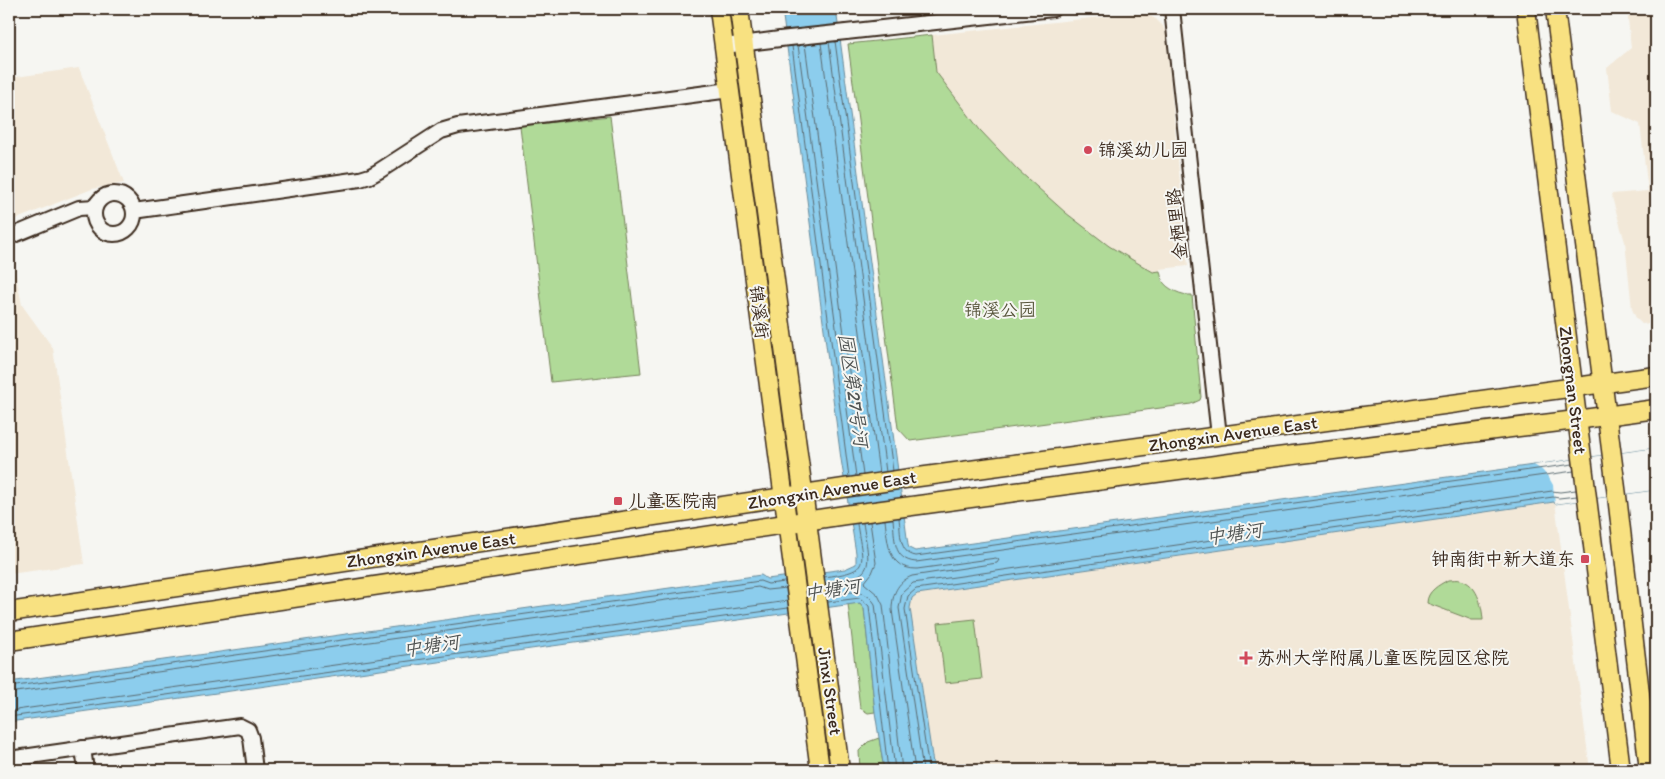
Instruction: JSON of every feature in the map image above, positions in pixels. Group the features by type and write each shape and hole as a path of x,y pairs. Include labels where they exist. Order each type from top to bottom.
{"main road":[{"name":"锦溪街","path":"719,9 800,615"},
{"name":"锦溪街","path":"739,9 819,612"},
{"name":"Zhongnan Street","path":"1526,9 1621,770"},
{"name":"Zhongnan Street","path":"1555,9 1611,454 1648,770"},
{"name":"Zhongxin Avenue East","path":"9,612 904,479 1656,376"},
{"name":"Zhongxin Avenue East","path":"9,640 845,514 1656,409"},
{"name":"Jinxi Street","path":"819,612 840,770"},
{"name":"Jinxi Street","path":"800,615 820,770"}],"street":[{"path":"724,46 1053,9"},
{"name":"金栖里路","path":"1172,9 1219,436"},
{"path":"134,211 360,179 375,174 441,130 449,128 730,90"},
{"path":"114,194 126,198 134,211 133,220 125,230 114,234 107,233 95,220 95,207 102,198 114,194"},
{"path":"9,237 79,208 95,207"},
{"path":"9,759 240,726 248,730 251,738 255,770"},
{"path":"83,748 86,770"}],"shaded area":[{"path":"1627,9 1656,9 1656,322 1642,324 1636,318 1632,309 1625,242 1611,194 1648,191 1640,124 1612,111 1607,68 1631,48"},
{"name":"锦溪幼儿园","path":"1139,13 1156,19 1163,26 1166,34 1188,266 1160,269 1160,271 1153,272 1109,246 1066,213 1018,170 980,130 936,72 932,35"},
{"path":"79,68 124,183 92,189 9,222 9,78"},
{"path":"9,242 22,305 53,348 84,564 9,574"},
{"name":"苏州大学附属儿童医院园区总院","path":"1555,502 1590,770 934,770 910,608 912,598 917,594"}],"green space":[{"name":"锦溪公园","path":"932,35 936,72 980,130 1018,170 1066,213 1109,246 1153,272 1160,271 1162,280 1171,289 1192,295 1200,400 1191,404 910,441 898,428 848,44"},
{"path":"610,116 641,373 551,382 520,126"},
{"path":"1448,580 1460,580 1471,585 1480,602 1483,620 1472,620 1427,603 1431,592"},
{"path":"860,603 864,608 875,712 868,713 860,708 848,604"},
{"path":"975,619 982,679 945,683 938,623"},
{"path":"879,738 884,770 860,770 859,751 868,742"}],"water":[{"path":"782,9 836,9 909,548 915,551 1656,448 1656,487 1654,487 1654,490 1555,504 1554,502 917,594 912,598 910,608 934,770 884,770 875,712 864,608 860,603 9,722 9,682 761,575 767,579 845,569 856,564"}],"pier":[{"path":"1656,448 1651,463 1654,490 1555,504 1553,485 1542,470 1534,465"}],"place":[{"name":"锦溪幼儿园","path":"1088,150"},
{"name":"儿童医院南","path":"618,501"},
{"name":"钟南街中新大道东","path":"1585,559"},
{"name":"苏州大学附属儿童医院园区总院","path":"1246,658"}],"water label":[{"name":"园区第27号河","path":"854,390"},
{"name":"中塘河","path":"1234,533"},
{"name":"中塘河","path":"832,589"},
{"name":"中塘河","path":"431,645"}]}
